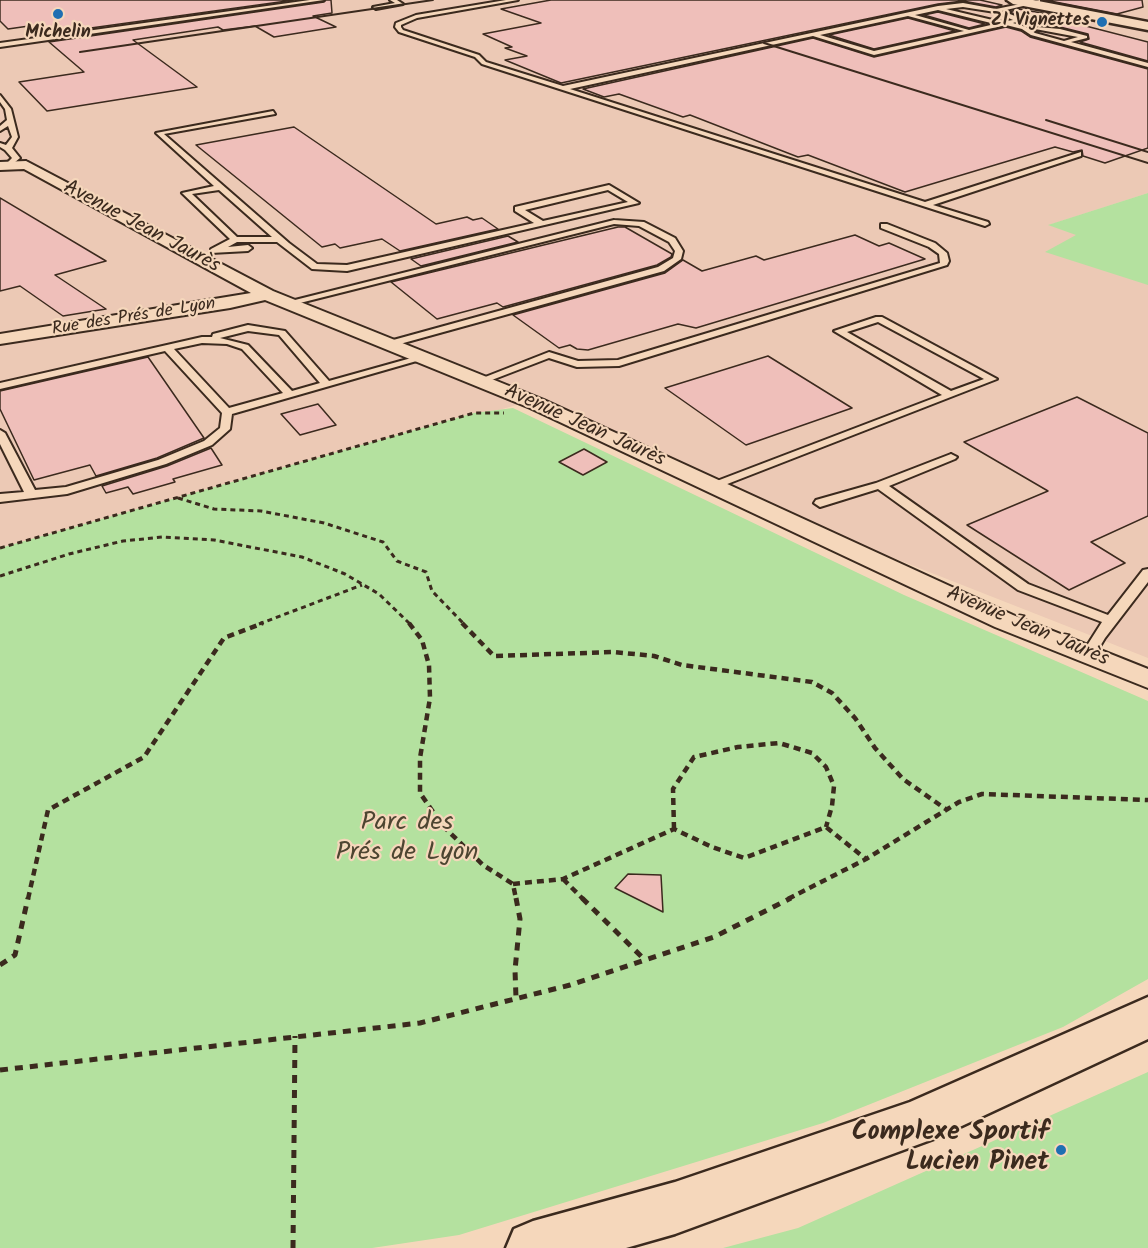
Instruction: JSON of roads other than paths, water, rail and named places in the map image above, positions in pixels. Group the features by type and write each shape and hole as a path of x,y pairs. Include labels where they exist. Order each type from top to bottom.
{"main road":[{"path":"1013,0 1033,1 1148,22"},
{"path":"1033,1 1148,26"},
{"path":"533,1248 675,1208 920,1122 1148,1017"}],"street":[{"name":"Avenue Jean Jaurès","path":"11,165 204,254 267,295 537,404 1004,621 1148,679"},
{"name":"Rue des Prés de Lyon","path":"0,339 230,303 267,295"}],"lane":[{"path":"0,45 321,0"},
{"path":"376,8 400,3 393,0"},
{"path":"515,0 416,17 398,24 398,27 401,32 477,56 484,63 985,224"},
{"path":"812,35 874,53 1016,21 1013,17 996,11 949,0"},
{"path":"996,11 1033,1"},
{"path":"563,88 908,14 963,5"},
{"path":"938,8 1024,28 1060,31 1085,38 1064,42"},
{"path":"908,14 970,31"},
{"path":"1024,28 1064,28 1095,35"},
{"path":"1024,28 1033,34 1148,65"},
{"path":"0,97 8,109 15,137 4,146 16,158 11,165"},
{"path":"273,113 159,134 315,267 347,268 542,224 635,203 609,187 518,209 542,224"},
{"path":"0,129 10,121"},
{"path":"925,205 1078,154"},
{"path":"220,187 186,193 235,240"},
{"path":"288,303 614,222 641,224 672,240 679,251 677,259 661,269 389,344"},
{"path":"480,381 549,356 577,364 619,363 943,265 943,253 932,245 884,226"},
{"path":"204,254 235,240 283,242"},
{"path":"204,254 283,242"},
{"path":"713,486 992,379 879,319 840,331 950,395"},
{"path":"0,386 248,328 282,333 327,385"},
{"path":"202,340 228,340 245,347 290,395"},
{"path":"0,498 67,490 162,462 208,443 225,429 227,412 167,348"},
{"path":"227,412 422,358"},
{"path":"0,433 32,495"},
{"path":"820,503 880,484 951,457"},
{"path":"880,484 1023,587 1111,621"},
{"path":"1088,655 1148,573"}],"railway":[{"path":"80,52 433,0"},
{"path":"764,43 1148,163"},
{"path":"1046,120 1148,152"}],"place":[{"name":"Michelin","path":"58,14"},
{"name":"ZI Vignettes","path":"1102,22"},
{"name":"Complexe Sportif Lucien Pinet","path":"1061,1150"}],"park label":[{"name":"Parc des Prés de Lyon","path":"407,840"}]}
